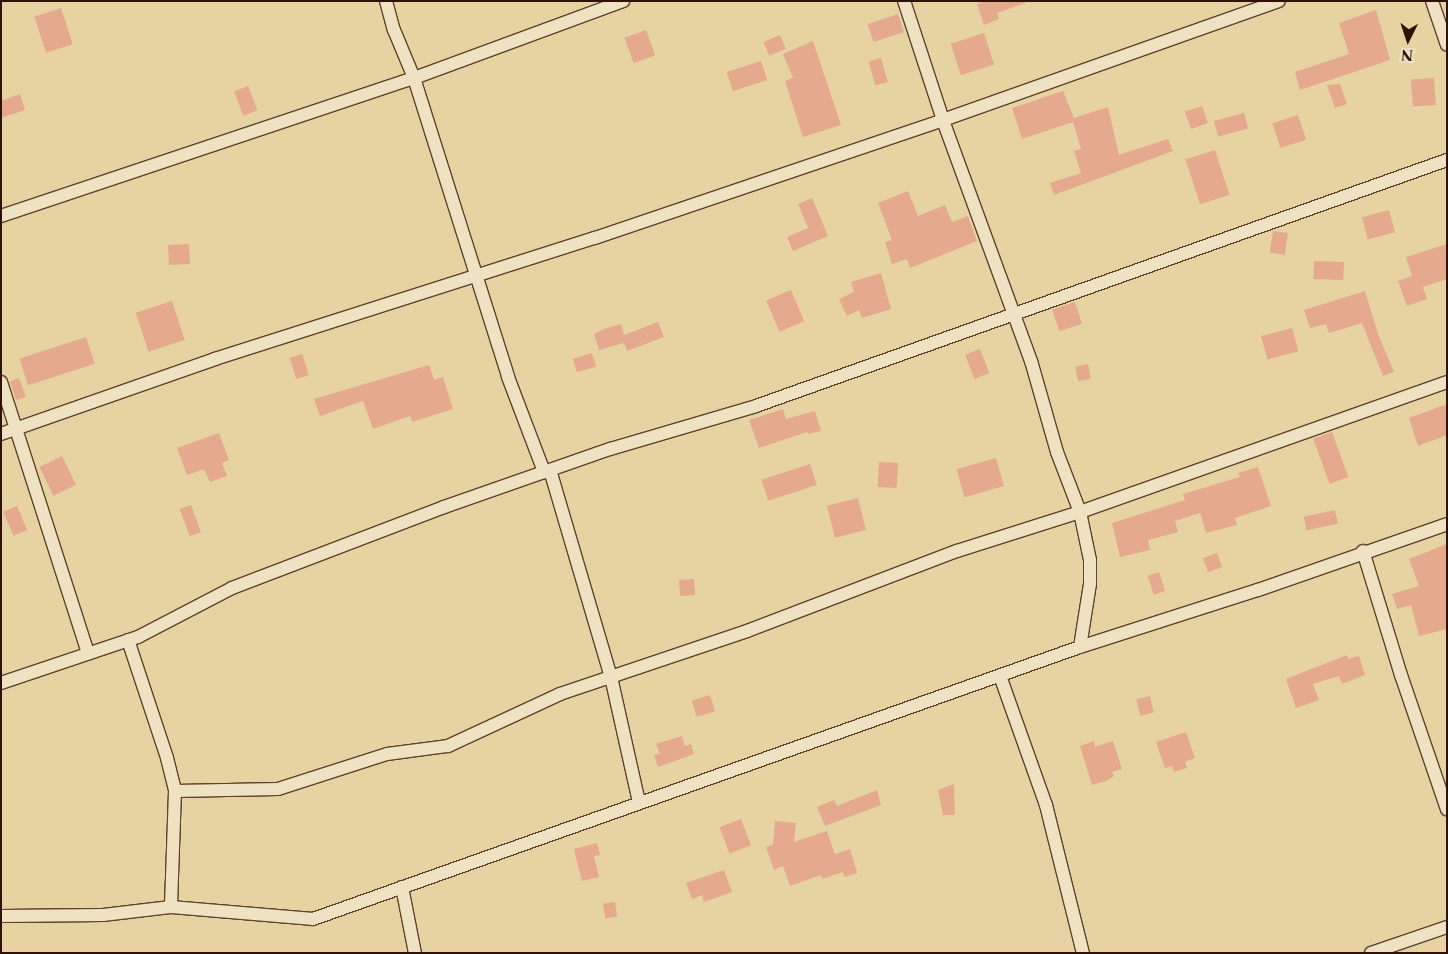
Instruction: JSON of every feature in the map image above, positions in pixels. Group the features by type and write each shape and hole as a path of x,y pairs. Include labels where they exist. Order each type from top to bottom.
{"street":[{"path":"386,1 394,30 414,78 508,378 547,471 611,677 639,802"},
{"path":"1,216 414,78 623,1"},
{"path":"904,1 943,120 1013,315 1080,512 1090,560 1090,584 1080,647"},
{"path":"1,434 215,359 475,274 595,238 943,120 1279,1"},
{"path":"1432,1 1447,44"},
{"path":"1,683 128,640 232,588 291,564 547,471 756,406 1447,160"},
{"path":"1,382 88,653"},
{"path":"175,791 278,789 387,754 448,746 512,714 611,677 747,631 957,551 1080,512 1447,382"},
{"path":"1,916 103,915 171,907 313,919 639,802 717,778 844,729 1080,647 1258,590 1447,524"},
{"path":"1364,552 1400,674 1447,809"},
{"path":"128,640 167,758 175,791 171,907"},
{"path":"1000,676 1046,805 1083,953"},
{"path":"402,887 415,953"},
{"path":"1371,953 1447,927"}],"building":[{"path":"986,1 1025,1 1025,3 997,13 999,19 984,25 977,4"},
{"path":"61,8 73,44 46,53 34,17"},
{"path":"1376,10 1390,60 1300,90 1295,72 1349,54 1339,23"},
{"path":"898,14 904,32 873,42 868,24"},
{"path":"646,30 655,55 634,63 624,38"},
{"path":"984,33 994,64 961,75 951,44"},
{"path":"780,35 786,49 769,56 763,42"},
{"path":"813,41 841,125 803,137 785,81 793,78 783,54"},
{"path":"881,58 888,82 875,86 869,62"},
{"path":"761,61 767,80 733,91 727,72"},
{"path":"1434,78 1436,105 1413,107 1411,80"},
{"path":"1340,84 1347,104 1335,108 1327,85"},
{"path":"248,86 257,110 243,116 234,91"},
{"path":"1063,91 1074,118 1108,107 1119,155 1168,139 1173,151 1054,195 1050,183 1081,173 1074,151 1081,149 1073,122 1022,139 1012,108"},
{"path":"20,94 25,110 1,118 1,101"},
{"path":"1202,106 1208,123 1191,129 1185,112"},
{"path":"1244,113 1248,128 1218,136 1214,121"},
{"path":"1298,115 1306,140 1280,148 1272,123"},
{"path":"1215,150 1230,195 1200,204 1186,160"},
{"path":"908,191 918,216 945,205 952,222 968,216 977,241 910,268 907,259 892,264 885,242 892,240 878,203"},
{"path":"812,198 828,236 793,251 787,237 808,228 798,204"},
{"path":"1389,210 1395,232 1368,239 1362,217"},
{"path":"1273,231 1288,233 1285,255 1270,253"},
{"path":"189,244 190,264 169,265 168,245"},
{"path":"1447,244 1447,279 1423,287 1427,299 1407,306 1398,281 1412,276 1406,257"},
{"path":"1314,261 1344,262 1343,280 1313,279"},
{"path":"881,273 891,309 862,318 859,310 847,316 839,299 854,292 851,282"},
{"path":"791,290 804,321 779,332 766,301"},
{"path":"1365,291 1378,334 1394,372 1383,376 1362,323 1329,333 1326,324 1310,328 1304,310"},
{"path":"172,301 185,340 149,352 136,313"},
{"path":"1075,302 1082,324 1059,331 1052,309"},
{"path":"658,322 664,337 627,351 624,343 599,350 594,334 604,329 621,324 624,335"},
{"path":"1292,328 1298,351 1267,359 1261,336"},
{"path":"86,337 95,364 28,385 19,359"},
{"path":"980,349 989,373 974,379 965,355"},
{"path":"592,353 596,366 577,372 573,359"},
{"path":"302,354 309,375 296,379 290,358"},
{"path":"1088,364 1091,379 1078,381 1075,366"},
{"path":"429,365 434,380 443,377 453,409 412,422 410,416 373,429 363,401 320,416 314,399"},
{"path":"19,378 26,397 16,400 10,381"},
{"path":"1447,404 1447,435 1418,446 1409,418"},
{"path":"783,409 786,419 815,411 821,431 808,434 807,432 759,448 749,420"},
{"path":"1332,432 1348,477 1330,484 1313,439"},
{"path":"219,433 229,460 222,463 227,476 210,482 204,469 187,475 177,448"},
{"path":"62,456 76,485 54,496 40,467"},
{"path":"996,458 1004,486 965,497 957,469"},
{"path":"879,462 898,463 897,488 878,487"},
{"path":"810,464 817,485 768,501 761,480"},
{"path":"1258,467 1271,506 1235,518 1237,525 1206,533 1200,513 1175,521 1178,532 1148,540 1150,550 1120,557 1112,523 1185,500 1183,494 1240,477 1238,473"},
{"path":"858,498 866,530 835,538 827,506"},
{"path":"191,505 201,532 190,536 180,509"},
{"path":"17,506 27,530 13,536 3,512"},
{"path":"1335,510 1338,524 1307,530 1304,517"},
{"path":"1447,544 1447,629 1419,636 1411,605 1397,609 1392,594 1419,586 1409,559"},
{"path":"1217,553 1222,567 1208,572 1203,558"},
{"path":"1159,572 1165,591 1154,595 1148,576"},
{"path":"694,579 695,595 680,596 679,580"},
{"path":"1347,655 1348,659 1359,656 1365,675 1342,684 1339,676 1313,684 1319,700 1296,708 1286,679"},
{"path":"710,695 715,711 697,717 692,701"},
{"path":"1150,696 1154,713 1140,716 1136,699"},
{"path":"1186,732 1195,758 1185,762 1187,768 1174,772 1172,766 1165,768 1156,742"},
{"path":"682,736 685,746 691,744 694,754 658,767 654,755 660,754 656,744"},
{"path":"1094,741 1095,747 1113,741 1122,769 1112,772 1114,776 1106,781 1092,785 1080,746"},
{"path":"954,784 955,815 943,815 938,790"},
{"path":"877,790 881,805 825,826 817,807 834,800 837,806"},
{"path":"741,819 751,845 730,853 720,827"},
{"path":"775,821 796,823 794,842 827,831 835,854 850,849 857,873 844,877 843,872 822,879 821,875 790,886 783,866 774,870 766,847 773,845"},
{"path":"597,843 600,855 594,856 599,877 582,881 574,849"},
{"path":"724,870 732,892 704,902 702,895 692,899 686,883"},
{"path":"615,902 617,917 605,919 603,904"}]}
